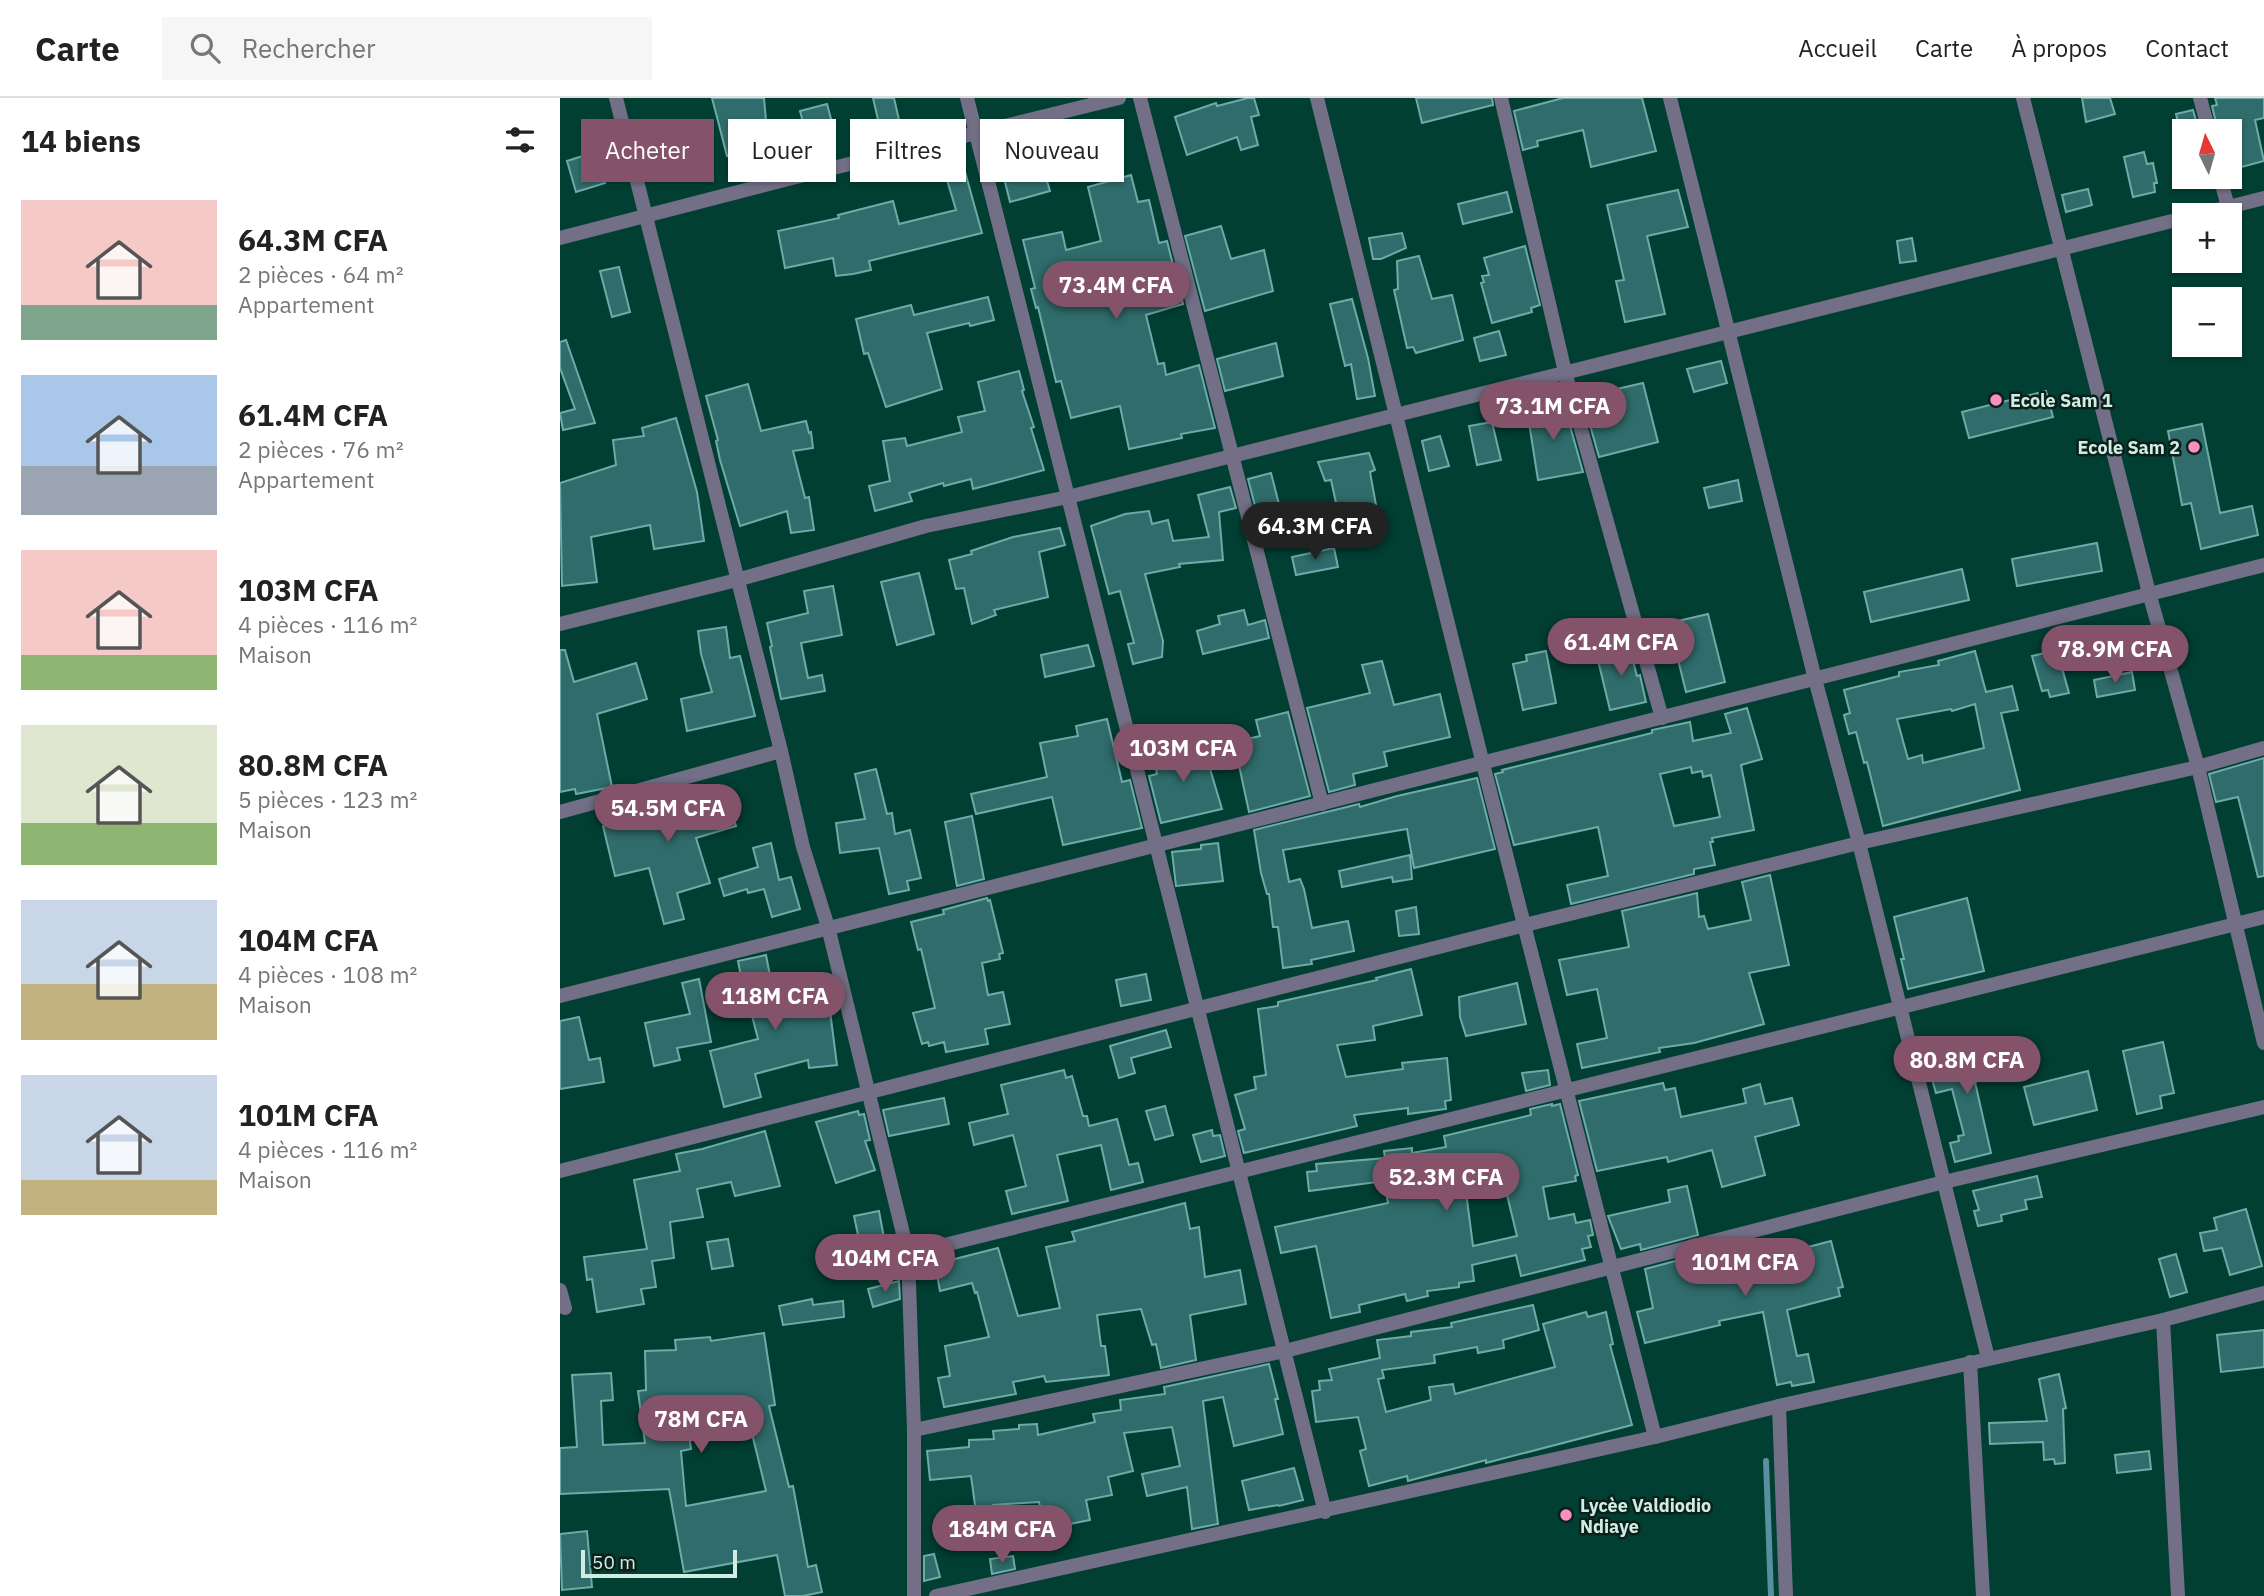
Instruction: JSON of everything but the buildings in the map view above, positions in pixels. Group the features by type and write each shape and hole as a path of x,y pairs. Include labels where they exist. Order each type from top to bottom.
{"street":[{"path":"616,98 803,847 828,927 908,1254 915,1430 914,1596"},
{"path":"967,98 1325,1512"},
{"path":"560,238 1119,98"},
{"path":"1140,98 1322,804"},
{"path":"1317,98 1655,1437"},
{"path":"1501,98 1565,372 1662,718"},
{"path":"1670,98 1988,1358"},
{"path":"2023,98 2149,593 2198,766 2264,1043"},
{"path":"2200,98 2205,119"},
{"path":"2242,204 2264,198"},
{"path":"560,624 737,580 926,526 1068,497 2172,221"},
{"path":"560,996 2264,565"},
{"path":"560,1171 1525,925 1859,843 2198,766 2264,748"},
{"path":"560,812 781,751"},
{"path":"908,1254 2264,918"},
{"path":"915,1430 1285,1351 1944,1182 2264,1107"},
{"path":"560,1290 565,1308"},
{"path":"936,1596 1655,1437 1970,1362 2163,1320 2264,1293"},
{"path":"2163,1320 2178,1596"},
{"path":"1970,1362 1983,1596"},
{"path":"1779,1406 1786,1596"}],"waterway":[{"path":"1766,1461 1771,1596"}],"place":[{"name":"Ecole Sam 1","path":"1996,400"},
{"name":"Ecole Sam 2","path":"2194,447"},
{"name":"Lycèe Valdiodio Ndiaye","path":"1566,1515"}]}
